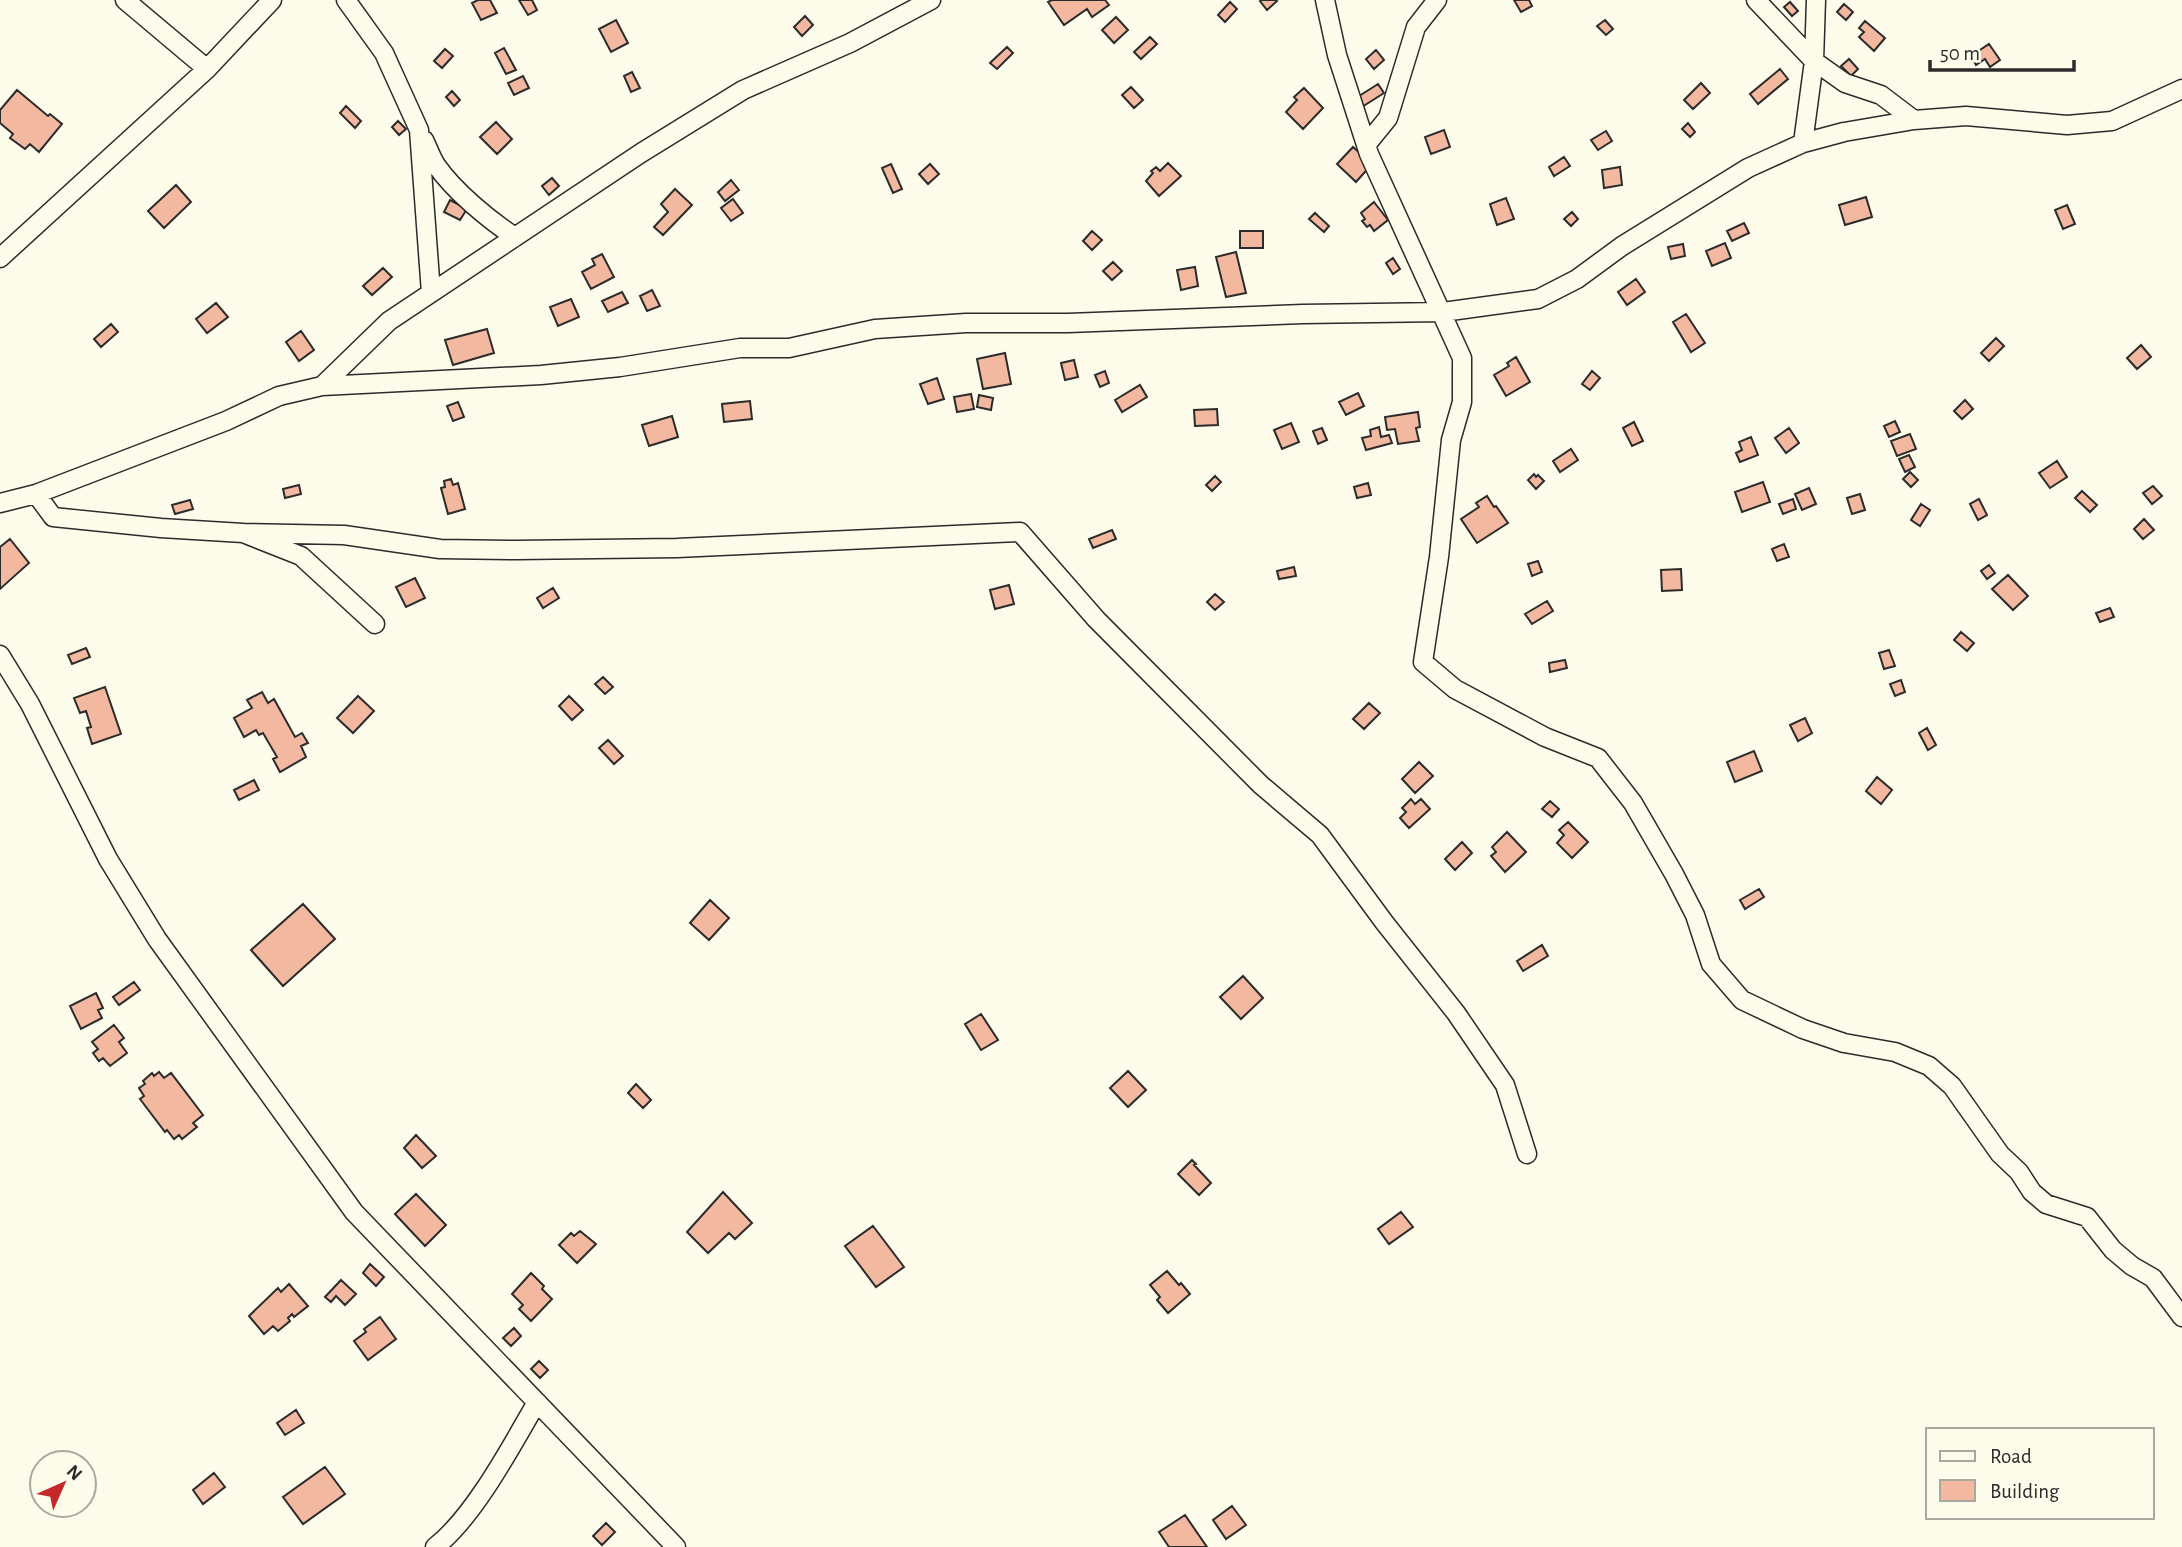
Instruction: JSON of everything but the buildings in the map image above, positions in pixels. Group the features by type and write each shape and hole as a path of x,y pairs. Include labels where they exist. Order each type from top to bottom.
{"street":[{"path":"125,0 207,69"},
{"path":"0,258 207,69 272,0"},
{"path":"346,0 384,53 437,166 468,200 515,237"},
{"path":"322,386 389,321 641,153 743,90 850,43 931,0"},
{"path":"1325,0 1338,55 1366,145 1462,358 1462,402 1451,440 1423,662 1455,689 1545,737 1598,758 1633,803 1674,874 1695,915 1711,964 1742,1000 1803,1029 1834,1040 1895,1052 1929,1066 1952,1086 2000,1154 2019,1172 2032,1192 2046,1204 2087,1217 2113,1250 2132,1266 2153,1278 2182,1317"},
{"path":"1366,145 1388,118 1416,27 1437,0"},
{"path":"1756,0 1814,61 1845,83 1881,95 1914,120"},
{"path":"1802,143 1814,61 1816,0"},
{"path":"0,503 36,494 226,421 279,396 322,386 541,375 620,367 740,348 789,348 875,329 966,323 1068,323 1303,314 1443,312 1538,299 1577,279 1622,246 1748,168 1802,143 1844,132 1914,120 1966,116 2067,125 2112,121 2174,99 2182,89"},
{"path":"419,130 431,293"},
{"path":"36,494 53,517 161,528 344,535 440,549 677,548 1020,532 1096,619 1261,785 1320,835 1384,922 1457,1013 1505,1084 1527,1154"},
{"path":"243,533 301,556 375,624"},
{"path":"0,654 30,704 108,859 157,939 354,1212 676,1547"},
{"path":"435,1547 452,1535 502,1462 537,1402"}]}
